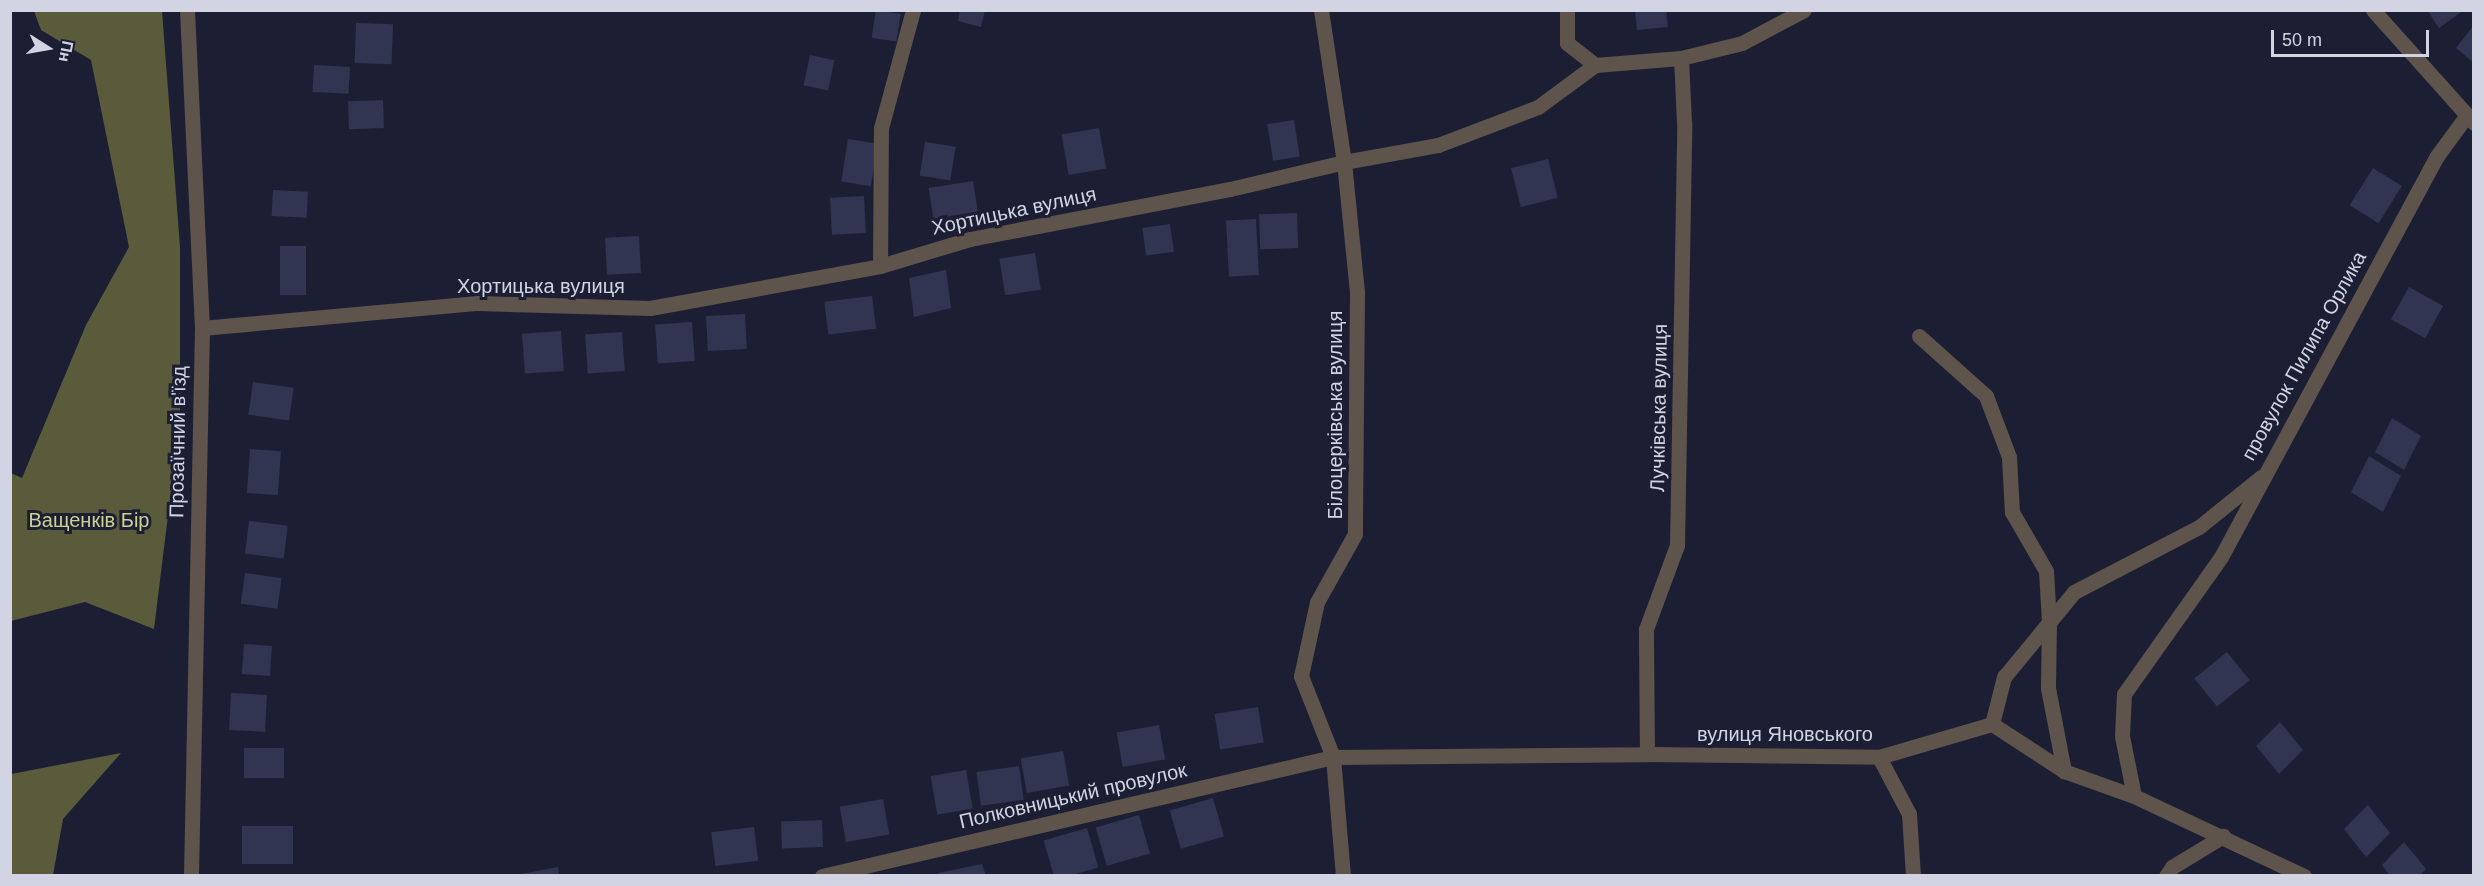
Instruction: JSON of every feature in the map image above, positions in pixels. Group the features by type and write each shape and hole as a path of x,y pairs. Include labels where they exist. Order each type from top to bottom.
{"street":[{"name":"Прозаїчний в'їзд","path":"187,10 202,328 191,876"},
{"path":"880,266 881,128 913,10"},
{"name":"Білоцерківська вулиця","path":"1321,10 1344,162 1357,292 1355,534 1317,602 1301,676 1333,757 1343,876"},
{"path":"1567,10 1567,43 1595,65 1681,57 1742,44 1804,10"},
{"path":"2373,10 2470,119"},
{"name":"Лучківська вулиця","path":"1647,754 1646,628 1677,545 1684,147 1681,57"},
{"name":"Хортицька вулиця","path":"202,328 478,303 650,308 880,266 970,239 1230,189 1344,162 1438,145 1538,106 1595,65"},
{"name":"провулок Пилипа Орлика","path":"1992,724 2004,677 2074,592 2199,527 2265,473 2437,156 2470,119"},
{"path":"1919,336 1986,396 2009,457 2012,512 2046,571 2049,622 2048,688 2064,771"},
{"path":"2134,796 2122,736 2124,694 2221,557 2265,473"},
{"path":"1992,724 2064,771 2134,796 2304,876"},
{"name":"вулиця Яновського","path":"1333,757 1647,754 1878,757 1992,724"},
{"name":"Полковницький провулок","path":"822,876 1333,757"},
{"path":"1878,757 1909,814 1913,876"},
{"path":"2166,876 2172,867 2223,836"}],"green space":[{"name":"Ващенків Бір","path":"34,11 162,11 180,247 180,418 154,629 85,602 11,621 11,473 22,478 86,325 129,247 91,60 41,30"},
{"path":"121,753 63,819 53,875 11,875 11,774"}],"building":[{"path":"876,10 901,14 896,42 872,38"},
{"path":"960,10 985,10 981,27 958,21"},
{"path":"1635,10 1666,10 1668,27 1637,30"},
{"path":"2427,10 2464,10 2439,28"},
{"path":"356,23 393,24 392,64 355,63"},
{"path":"2474,25 2474,63 2456,48"},
{"path":"810,55 834,60 828,91 804,85"},
{"path":"314,65 350,67 349,94 313,92"},
{"path":"383,100 384,128 349,129 348,101"},
{"path":"1294,120 1300,157 1273,161 1267,124"},
{"path":"1099,128 1106,168 1069,175 1062,135"},
{"path":"848,139 878,144 871,186 841,181"},
{"path":"925,142 956,147 950,180 920,176"},
{"path":"1548,159 1558,198 1521,207 1511,168"},
{"path":"2373,168 2402,186 2379,223 2350,205"},
{"path":"973,181 978,212 933,219 929,188"},
{"path":"273,190 308,192 307,218 272,216"},
{"path":"864,196 866,233 832,235 830,198"},
{"path":"1297,213 1298,248 1260,249 1259,214"},
{"path":"1256,219 1259,275 1229,276 1226,221"},
{"path":"1170,224 1174,252 1146,256 1142,228"},
{"path":"639,236 641,273 607,275 605,238"},
{"path":"280,246 306,246 306,295 280,295"},
{"path":"1035,253 1041,290 1005,295 999,259"},
{"path":"946,270 951,308 914,317 909,278"},
{"path":"2409,287 2443,306 2425,338 2391,319"},
{"path":"872,296 876,329 828,335 824,302"},
{"path":"745,314 747,349 708,351 706,316"},
{"path":"692,322 695,361 658,363 655,325"},
{"path":"561,331 564,371 525,374 522,334"},
{"path":"622,332 625,371 588,373 585,335"},
{"path":"253,382 294,388 289,420 248,415"},
{"path":"2392,418 2421,436 2404,470 2375,452"},
{"path":"250,449 281,451 278,495 247,493"},
{"path":"2369,456 2401,476 2383,512 2351,492"},
{"path":"249,521 288,526 284,559 245,554"},
{"path":"245,573 282,578 277,609 241,604"},
{"path":"244,644 272,646 270,676 242,674"},
{"path":"2227,652 2250,680 2217,706 2194,678"},
{"path":"231,693 267,695 265,732 229,730"},
{"path":"1258,707 1264,743 1220,749 1215,714"},
{"path":"2280,722 2303,750 2279,774 2256,746"},
{"path":"1159,725 1165,759 1123,767 1117,732"},
{"path":"244,748 284,748 284,778 244,778"},
{"path":"1063,751 1069,785 1027,793 1021,758"},
{"path":"1019,766 1024,800 981,806 976,772"},
{"path":"966,770 973,808 937,815 931,776"},
{"path":"1213,798 1224,836 1181,849 1170,810"},
{"path":"883,799 889,834 846,842 840,807"},
{"path":"2368,805 2390,833 2366,857 2344,829"},
{"path":"1139,815 1150,853 1107,866 1096,827"},
{"path":"822,820 823,847 782,848 781,821"},
{"path":"242,826 293,826 293,864 242,864"},
{"path":"754,827 758,861 715,866 711,832"},
{"path":"1087,828 1098,867 1068,876 1054,876 1044,840"},
{"path":"2404,842 2426,869 2419,876 2390,876 2382,865"},
{"path":"982,864 986,876 939,876 938,873"},
{"path":"558,867 559,876 521,876 521,874"}]}
